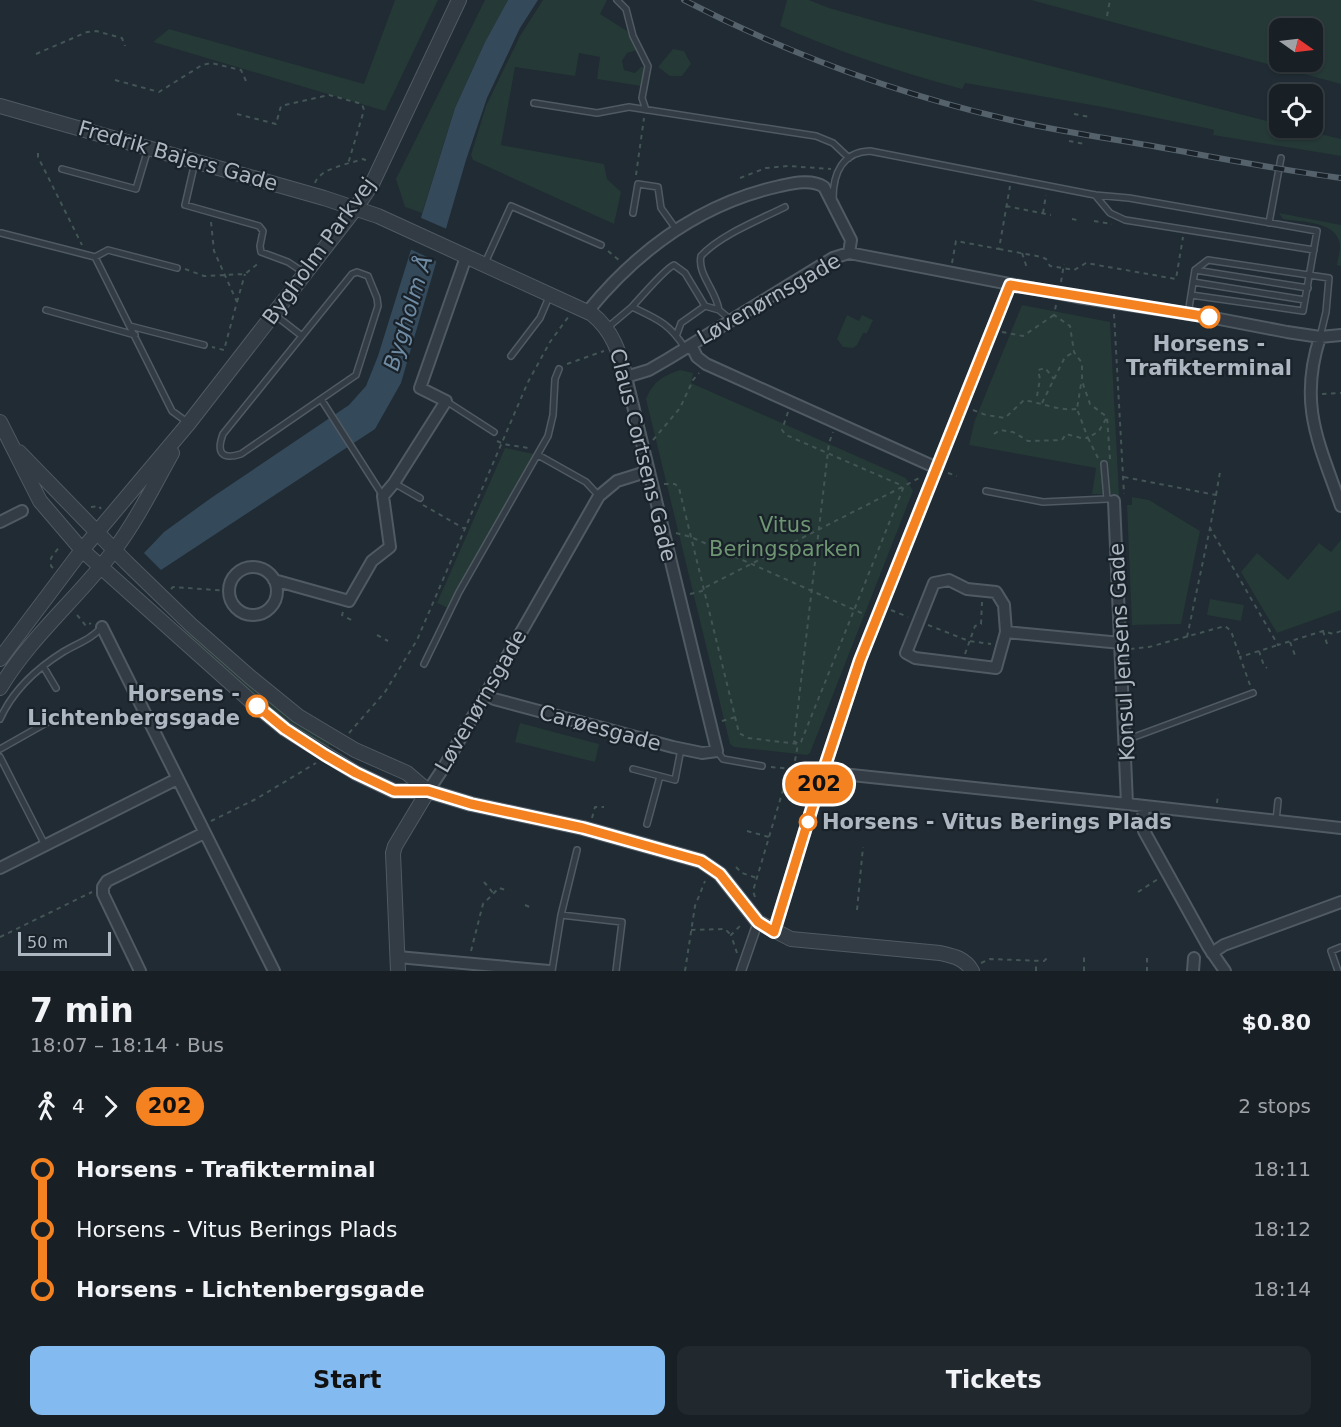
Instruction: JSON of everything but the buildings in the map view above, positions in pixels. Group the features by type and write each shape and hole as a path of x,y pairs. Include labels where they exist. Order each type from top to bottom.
{"street":[{"name":"Bygholm Parkvej","path":"0,659 82,550 189,423 355,209 372,184 459,0"},
{"name":"Fredrik Bajers Gade","path":"0,106 312,194 355,209"},
{"name":"Løvenørnsgade","path":"582,308 676,229 738,197 792,184 817,183 824,188 851,240 849,253"},
{"name":"Claus Cortsens Gade","path":"355,209 409,230 582,308 602,321 607,328 617,346 626,377 717,751"},
{"name":"Løvenørnsgade","path":"626,377 649,370 828,261 849,253 1010,285 1320,337 1341,335"},
{"path":"274,580 277,595 274,602 263,613 254,615 242,612 232,602 230,591 234,577 251,567 264,570 274,580 349,601 372,561 390,547 383,496 394,483 446,402 420,388 466,257"},
{"path":"774,932 860,660 882,607 932,465 993,330 1010,285"},
{"path":"1320,337 1312,361 1310,394 1314,429 1341,506"},
{"path":"688,346 706,364 932,465"},
{"path":"0,422 40,501 82,550 210,666 294,735 356,773 394,791 428,791 471,804 589,830 686,856 711,867 726,882 754,919 774,932 791,939 940,953 960,958 971,969"},
{"name":"Bygholm Parkvej","path":"0,688 12,669 115,550 189,423"},
{"path":"12,444 52,488 163,598 250,677 298,716 355,750 407,773 428,791"},
{"name":"Løvenørnsgade","path":"398,964 393,853 400,836 444,766 599,496 617,481 649,471"},
{"name":"Konsul Jensens Gade","path":"1111,500 1126,740 1127,804"},
{"path":"0,522 22,511"},
{"path":"950,580 967,589 982,590 996,592 1004,605 1006,632 996,668 915,658 906,654 934,583 950,580"},
{"path":"102,627 274,971"},
{"path":"1006,632 1121,647"},
{"name":"Carøesgade","path":"485,694 502,701 681,749 702,753 717,751"},
{"path":"823,772 1341,828"},
{"path":"0,868 177,779"},
{"path":"1143,806 1144,831 1211,950 1226,971"},
{"path":"140,971 103,894 103,887 107,881 204,833"},
{"path":"1211,950 1341,902"},
{"path":"741,971 754,919"},
{"path":"1193,971 1194,958"},
{"path":"398,964 468,963 550,971"}],"lane":[{"path":"617,0 626,9 633,36 648,66 642,98 646,110"},
{"path":"534,103 597,113 629,107 816,136 833,143 849,158"},
{"path":"62,169 136,189 148,148"},
{"path":"833,204 834,179 839,169 849,158 862,151 877,151 1095,195 1129,198 1317,231 1304,311 1191,294"},
{"path":"1269,223 1275,178 1281,158"},
{"path":"195,161 184,205 259,226 263,231 261,252 288,262 305,273"},
{"path":"633,213 638,183 658,187 661,208 676,229"},
{"path":"1095,195 1110,213 1125,220 1314,250"},
{"path":"484,265 510,206 601,245"},
{"path":"719,310 717,297 701,271 700,256 735,233 785,207"},
{"path":"1,233 95,257 108,250 177,268"},
{"path":"95,257 172,411 189,423"},
{"path":"1188,314 1195,270 1208,260 1329,278 1326,312 1320,337"},
{"path":"607,328 632,307 668,267 674,265 685,273 705,306 719,310 732,320"},
{"path":"1195,270 1308,288"},
{"path":"357,272 368,276 378,306 356,375 242,454 231,457 225,455 220,450 219,444 223,434 302,336 352,274 357,272"},
{"path":"1193,282 1305,300"},
{"path":"511,356 540,318 550,294"},
{"path":"676,334 681,322 705,306"},
{"path":"632,307 667,324 688,346"},
{"path":"46,310 135,336"},
{"path":"273,314 302,336"},
{"path":"129,326 204,345"},
{"path":"424,664 459,592 548,436 553,415 555,379 560,369"},
{"path":"321,399 383,496"},
{"path":"446,402 494,432"},
{"path":"538,455 586,482 599,496"},
{"path":"986,491 1043,502 1111,500 1104,464"},
{"path":"394,483 420,498"},
{"path":"0,719 30,675 92,637 102,627"},
{"path":"43,666 56,688"},
{"path":"1126,740 1253,693"},
{"path":"0,749 62,714"},
{"path":"633,769 675,780 681,749"},
{"path":"717,751 720,757 728,761 762,766"},
{"path":"0,757 45,845"},
{"path":"647,824 660,776"},
{"path":"1276,821 1278,801"},
{"path":"550,971 577,850"},
{"path":"561,915 622,922 616,971"},
{"path":"1338,971 1331,951 1341,947"}],"path":[{"path":"1107,16 1110,0"},
{"path":"36,54 87,32 96,31 122,38 125,46"},
{"path":"115,80 159,92 202,65 211,63 241,70 246,81"},
{"path":"237,114 276,124 281,106 329,95 362,104 364,110 348,164"},
{"path":"638,183 635,173 646,110"},
{"path":"1074,114 1090,117"},
{"path":"1069,141 1085,144"},
{"path":"38,153 82,244 80,253"},
{"path":"312,194 320,175 363,159 380,167"},
{"path":"740,178 766,168 788,166 839,169"},
{"path":"999,249 1011,178"},
{"path":"1043,213 1048,186"},
{"path":"1006,206 1051,215"},
{"path":"212,213 214,251 237,303"},
{"path":"1072,219 1077,219"},
{"path":"951,272 956,241 1042,257 1050,266 1074,270 1086,263 1176,279 1183,237"},
{"path":"601,245 620,261"},
{"path":"1022,253 1026,265 1025,270"},
{"path":"177,268 204,276 245,274 256,267 266,255"},
{"path":"993,330 1023,336 1054,315 1064,264"},
{"path":"204,345 224,350 245,274"},
{"path":"1111,500 1125,494 1113,302"},
{"path":"430,611 539,361 550,342 582,308"},
{"path":"1054,315 1070,326 1074,352 1082,363 1082,381 1077,409 1098,459"},
{"path":"560,369 570,362 617,346"},
{"path":"1042,403 1065,357 1074,352"},
{"path":"642,444 651,442 669,422 680,408 693,380 706,364"},
{"path":"1036,396 1040,379 1038,370 1045,368 1054,379"},
{"path":"1082,381 1090,404 1107,417 1110,459"},
{"path":"1310,394 1341,393"},
{"path":"985,415 1005,418 1024,400 1050,407 1077,409"},
{"path":"791,403 782,426 783,432 904,486"},
{"path":"994,434 1000,430 1013,432 1028,441 1062,440 1066,434 1089,438 1099,431 1107,417"},
{"path":"798,744 794,741 829,443 836,424"},
{"path":"494,432 493,439 502,444 508,447 531,449 538,455"},
{"path":"679,597 702,591 904,486 922,476 932,465"},
{"path":"1187,637 1220,472"},
{"path":"1124,477 1216,495"},
{"path":"652,487 670,483 679,488 739,733 742,736 798,744"},
{"path":"731,935 754,919 759,906 753,891 783,790 792,777 798,744 801,742 904,486"},
{"path":"420,498 420,503 465,529"},
{"path":"83,518 92,507 99,506 110,517"},
{"path":"1210,528 1278,645"},
{"path":"664,536 678,532 691,537 877,619"},
{"path":"63,576 51,566 51,558 69,535"},
{"path":"163,598 173,586 230,591"},
{"path":"963,663 975,626 981,624 982,590"},
{"path":"882,607 969,641 1002,645"},
{"path":"76,615 86,626 98,620 102,627"},
{"path":"1121,647 1149,647 1225,626 1231,631 1253,693"},
{"path":"1240,657 1323,631 1333,634 1341,631"},
{"path":"1323,631 1328,647"},
{"path":"377,634 388,641"},
{"path":"1290,642 1296,658"},
{"path":"1259,651 1264,666 1267,668"},
{"path":"711,723 736,717"},
{"path":"762,766 823,772"},
{"path":"589,830 595,807 604,807"},
{"path":"747,831 769,837"},
{"path":"857,910 863,847"},
{"path":"685,971 694,906 711,867"},
{"path":"736,867 742,873 757,878"},
{"path":"1138,892 1167,874"},
{"path":"484,882 493,893"},
{"path":"0,937 103,887"},
{"path":"468,963 483,904 499,888 506,890"},
{"path":"525,905 532,908"},
{"path":"691,930 725,929 731,935 741,971"},
{"path":"971,969 990,959 1044,961 1049,956"},
{"path":"1084,957 1084,971"},
{"path":"1147,958 1147,971"},
{"path":"1036,961 1036,971"}],"green space":[{"path":"395,0 438,0 385,111 153,42 169,29 364,84"},
{"path":"485,0 508,0 485,42 455,108 422,213 405,207 396,179"},
{"path":"543,0 607,0 600,14 627,31 637,50 627,53 622,61 624,70 635,73 642,66 644,69 641,86 597,79 600,57 579,53 575,76 515,67 501,145 604,164 607,179 621,192 614,224 473,160 471,155 486,106 520,36"},
{"path":"787,0 809,0 886,24 1269,121 1269,138 1323,138 1323,135 1341,139 1341,156 1213,135 1214,130 1211,129 1103,107 965,83 962,89 847,53 780,26"},
{"path":"1031,0 1341,0 1341,84 1297,72 1323,72 1323,18 1269,18 1269,64"},
{"path":"673,49 684,51 691,64 682,76 670,76 658,67"},
{"path":"1279,213 1341,225 1341,266 1337,265 1340,246 1333,232 1318,224 1283,219"},
{"path":"1022,305 1110,322 1119,495 1092,494 1096,468 969,445 975,420"},
{"path":"847,315 859,321 862,315 873,320 867,333 863,333 853,348 843,347 837,339"},
{"name":"Vitus Beringsparken","path":"680,370 693,373 691,383 906,478 913,491 810,753 807,755 734,747 730,744 646,399 659,380"},
{"path":"505,448 534,454 448,608 437,603"},
{"path":"1132,497 1149,500 1200,531 1181,624 1132,625 1127,505 1132,505"},
{"path":"1341,540 1341,610 1277,633 1241,572 1257,553 1288,580 1319,543 1331,552"},
{"path":"1210,599 1244,605 1241,621 1207,615"},
{"path":"181,628 332,743 327,748 303,736 178,632"},
{"path":"520,723 599,744 595,762 515,742"}],"water":[{"name":"Bygholm Å","path":"508,0 538,0 520,28 487,98 466,160 401,383 375,429 161,570 144,553 164,532 349,405 366,386 378,356 455,108 485,42"}],"pier":[{"path":"419,217 449,230 440,263 408,248"}],"railway":[{"path":"684,0 762,37 842,70 964,109 1063,131 1341,178"}],"bus line":[{"name":"202","path":"257,706 310,746 356,773 394,791 428,791 458,801 583,828 701,861 720,874 750,915 774,932 860,660 1010,285 1209,317"}],"place":[{"name":"Horsens - Trafikterminal","path":"1209,317"},
{"name":"Horsens - Lichtenbergsgade","path":"257,706"},
{"name":"Horsens - Vitus Berings Plads","path":"808,822"}]}
